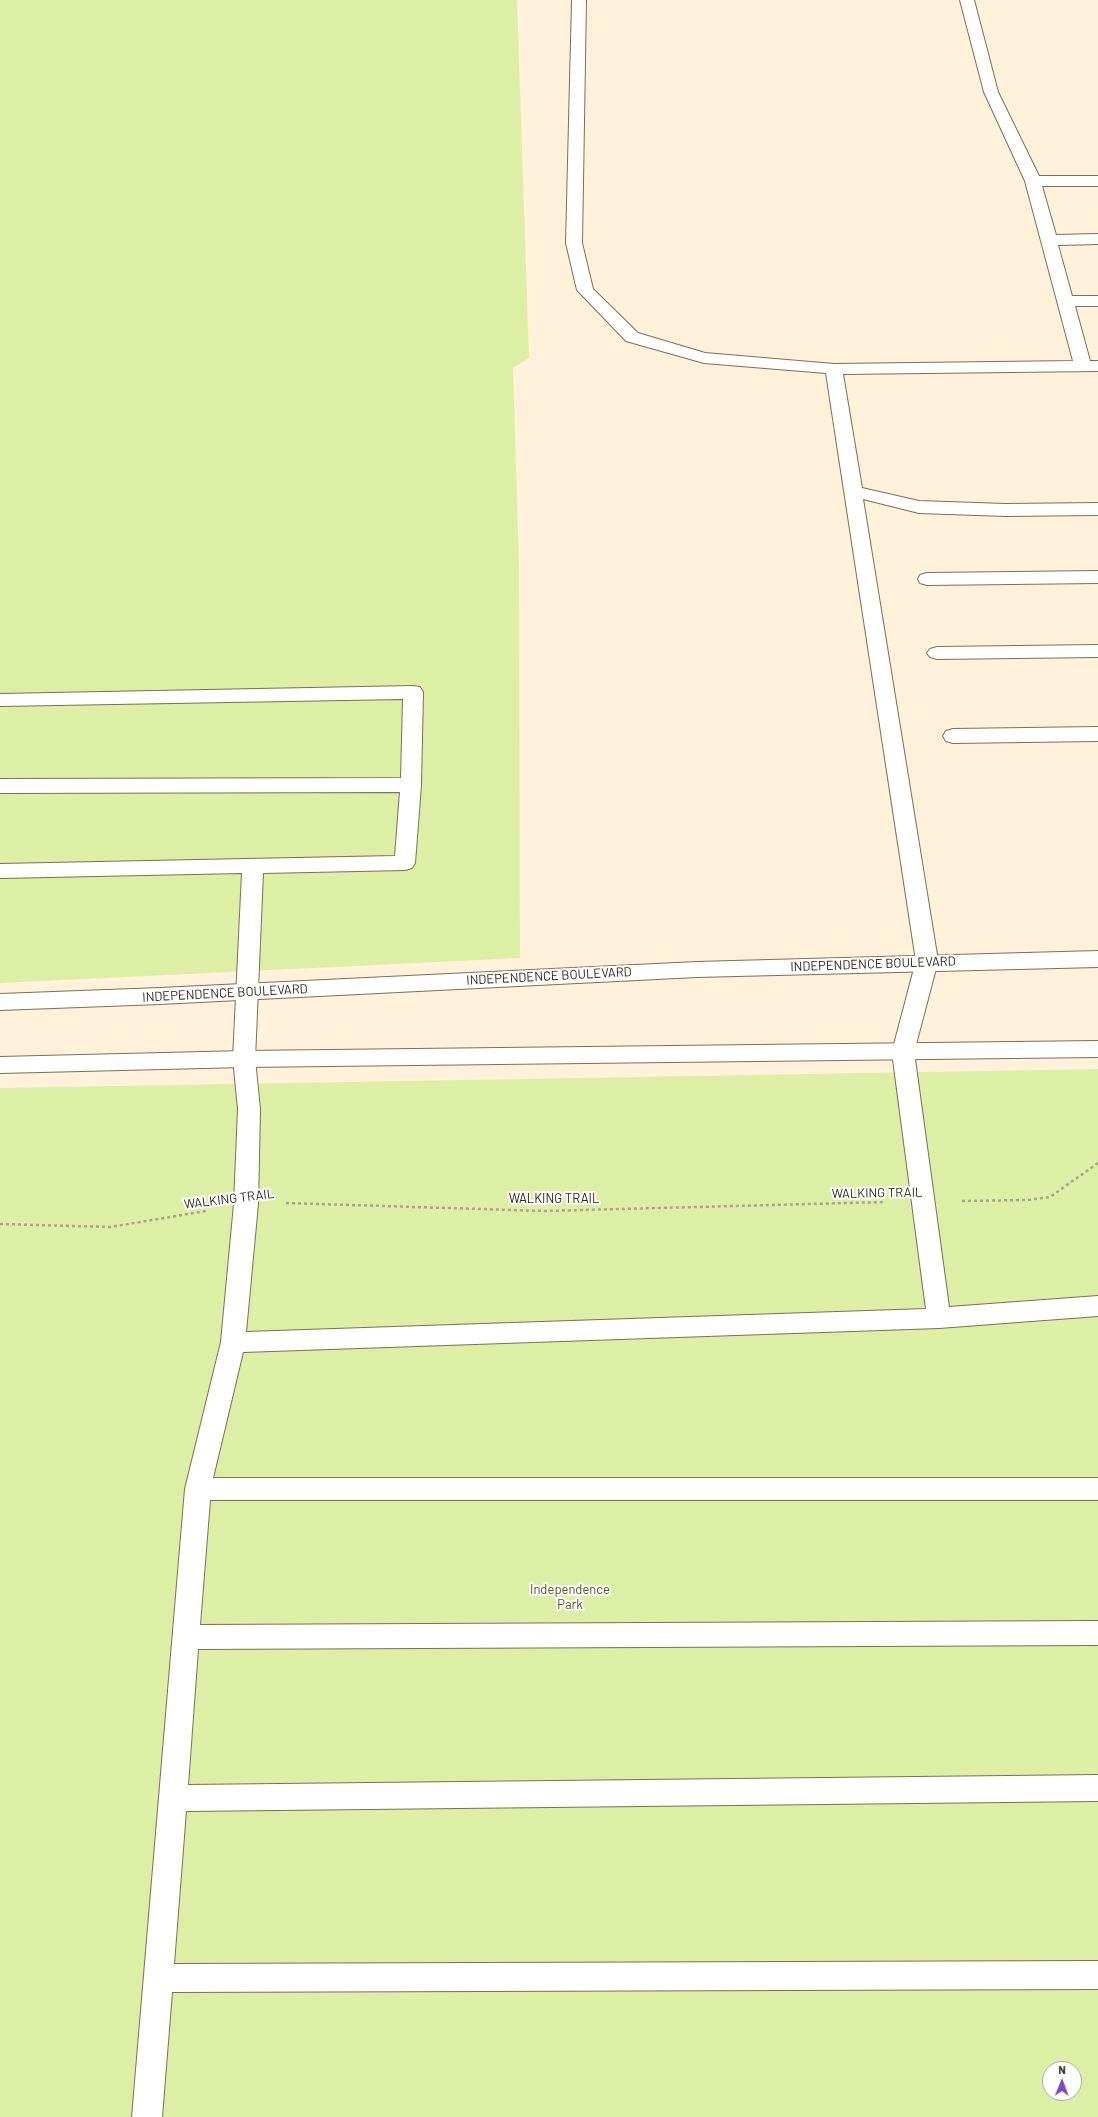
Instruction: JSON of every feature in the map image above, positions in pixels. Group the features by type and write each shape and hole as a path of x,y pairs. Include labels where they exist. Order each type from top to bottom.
{"street":[{"path":"579,0 574,243 584,290 632,338 704,358 834,370 1091,366 1065,301 1032,181 991,92 967,0"},
{"path":"1032,181 1098,181"},
{"path":"1049,240 1098,239"},
{"path":"1065,301 1098,301"},
{"path":"834,370 927,961 903,1052 939,1318"},
{"path":"853,491 919,507 1005,510 1098,509"},
{"path":"927,579 1098,577"},
{"path":"937,653 1098,651"},
{"path":"0,700 413,692 411,785 406,864 0,871"},
{"path":"953,736 1098,734"},
{"path":"0,786 411,785"},
{"path":"147,2117 198,1489 233,1342 246,1204 249,1109 244,1059 253,866"},
{"name":"INDEPENDENCE BOULEVARD","path":"0,1002 246,992 641,972 927,961 1098,959"},
{"path":"0,1065 244,1059 1098,1049"},
{"path":"233,1342 939,1318 1098,1306"},
{"path":"198,1489 1098,1489"},
{"path":"185,1637 1098,1633"},
{"path":"173,1798 1098,1788"},
{"path":"158,1978 1098,1975"}],"path":[{"name":"WALKING TRAIL","path":"0,1224 110,1227 246,1204 271,1202 545,1211 1027,1200 1050,1197 1098,1163"}],"green space":[{"path":"0,0 517,0 529,358 513,368 519,567 520,958 0,983"},
{"name":"Independence Park","path":"1098,1069 1098,2117 0,2117 0,1088"}]}
